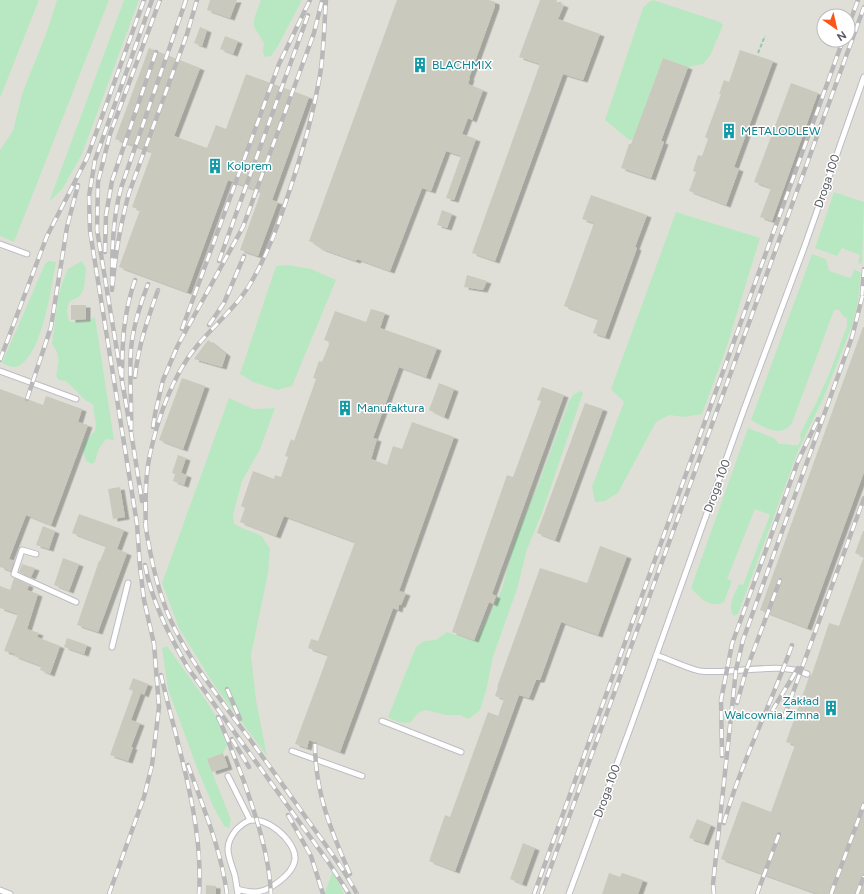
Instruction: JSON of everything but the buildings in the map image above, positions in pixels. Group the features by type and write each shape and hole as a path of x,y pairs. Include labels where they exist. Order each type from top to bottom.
{"lane":[{"name":"Droga 100","path":"569,894 864,77"},
{"path":"0,244 27,254"},
{"path":"0,371 76,399"},
{"path":"36,554 22,550 14,574 76,602"},
{"path":"112,647 128,583"},
{"path":"656,655 699,671 784,669 801,671 807,674"},
{"path":"382,721 462,752"},
{"path":"292,751 362,776"},
{"path":"228,776 250,820"},
{"path":"250,820 259,821 278,830 287,838 293,848 295,860 290,871 281,881 270,888 259,892 237,892 228,850 229,842 233,833 241,824 250,820"},
{"path":"0,890 10,894"}],"path":[{"path":"758,54 765,36"}],"shaded area":[{"path":"0,0 864,0 864,894 0,894"}],"green space":[{"path":"0,0 39,0 0,98"},
{"path":"57,0 109,0 14,242 0,236 0,150 13,131 22,94 46,34"},
{"path":"124,0 139,0 82,154 63,188 49,202"},
{"path":"261,0 302,0 279,44 271,56 265,57 263,52 264,43 254,27 254,19"},
{"path":"653,0 720,22 723,25 710,56 703,64 688,67 663,58 633,140 628,139 605,120 643,8"},
{"path":"834,192 864,202 862,264 858,263 860,255 842,248 837,256 815,248"},
{"path":"676,212 760,238 725,352 702,414 685,417 669,415 656,422 618,493 605,501 595,502 592,487 624,402 611,389"},
{"path":"812,254 826,259 829,271 851,278 854,269 861,273 858,302 852,326 824,397 798,451 738,614 734,616 731,608 732,600 739,584 743,585 770,515 755,509 727,579 732,581 724,602 719,604 710,603 702,599 691,588 748,428 774,438 779,444 798,445 801,440 800,434 829,374 847,326 847,318 844,317 839,310 834,310 792,423 788,428 778,431 772,430 751,420"},
{"path":"48,261 56,262 45,318 40,334 27,359 19,366 8,366 2,363 45,264"},
{"path":"82,261 86,268 84,288 80,296 69,302 67,310 69,322 89,321 95,317 114,440 106,439 98,450 95,462 92,464 86,461 83,450 84,444 96,427 94,405 85,400 66,381 59,380 56,376 58,356 52,344 58,297 64,278 68,269"},
{"path":"287,265 311,269 336,280 292,386 277,390 253,382 240,374 276,266"},
{"path":"580,391 583,393 542,513 527,549 518,586 493,657 486,691 480,710 469,719 459,715 446,715 426,710 418,713 411,722 408,723 402,723 391,719 388,717 416,647 424,641 436,640 447,632 476,642 502,589 514,543 539,482 569,401 573,395"},
{"path":"229,398 253,409 275,408 260,449 242,481 233,515 234,524 262,536 270,549 268,573 251,655 256,700 267,756 214,685 179,628 162,583"},
{"path":"167,646 215,715 227,745 223,753 207,759 231,820 229,828 224,826 213,806 197,768 168,689 162,648"},
{"path":"333,871 344,894 325,894"}],"railway":[{"path":"0,360 47,236 87,158 144,0"},
{"path":"109,894 144,797 152,765 159,707 154,644 144,600 137,524 90,231 89,196 95,160 152,0"},
{"path":"135,280 128,305 124,330 122,381 97,230 98,182 110,134 160,0"},
{"path":"186,0 121,188 114,226 112,251 112,290 118,241 129,193 187,34 197,0"},
{"path":"182,329 279,64 310,0"},
{"path":"146,529 148,463 162,411 174,383 188,357 234,306 259,268 269,247 285,203 311,120 320,75 326,0"},
{"path":"855,8 858,0"},
{"path":"153,427 163,380 178,345 243,227 314,33 322,1"},
{"path":"541,894 864,7"},
{"path":"219,261 308,15"},
{"path":"534,894 840,48"},
{"path":"105,252 106,215 112,181 156,52"},
{"path":"27,399 51,327 67,227 78,185"},
{"path":"209,325 224,303 244,256"},
{"path":"862,295 864,269"},
{"path":"122,381 131,432 131,349 137,316 148,284"},
{"path":"135,377 141,344 158,290"},
{"path":"714,894 713,884 736,670 743,640 852,337 864,290"},
{"path":"722,756 721,700 732,644 798,461 818,419"},
{"path":"131,432 142,501"},
{"path":"784,717 864,498"},
{"path":"145,523 153,565 165,607 183,644 211,687 262,755 333,855 357,894"},
{"path":"145,565 152,592 162,618 188,668 329,863 349,894"},
{"path":"737,703 746,671 780,580"},
{"path":"724,823 747,756 792,645"},
{"path":"772,711 798,668"},
{"path":"161,675 188,784 193,812 197,839 199,894"},
{"path":"227,689 240,719"},
{"path":"218,717 243,779 257,821 268,864 271,894"},
{"path":"232,739 249,767"},
{"path":"315,744 318,779 325,811 350,874"},
{"path":"188,765 216,844 227,894"},
{"path":"831,894 864,804"},
{"path":"288,815 311,856 323,894"},
{"path":"757,894 779,834"},
{"path":"857,894 864,876"}],"place":[{"name":"BLACHMIX","path":"420,65"},
{"name":"METALODLEW","path":"729,131"},
{"name":"Kolprem","path":"215,166"},
{"name":"Manufaktura","path":"345,408"},
{"name":"Zakład Walcownia Zimna","path":"831,708"}]}
